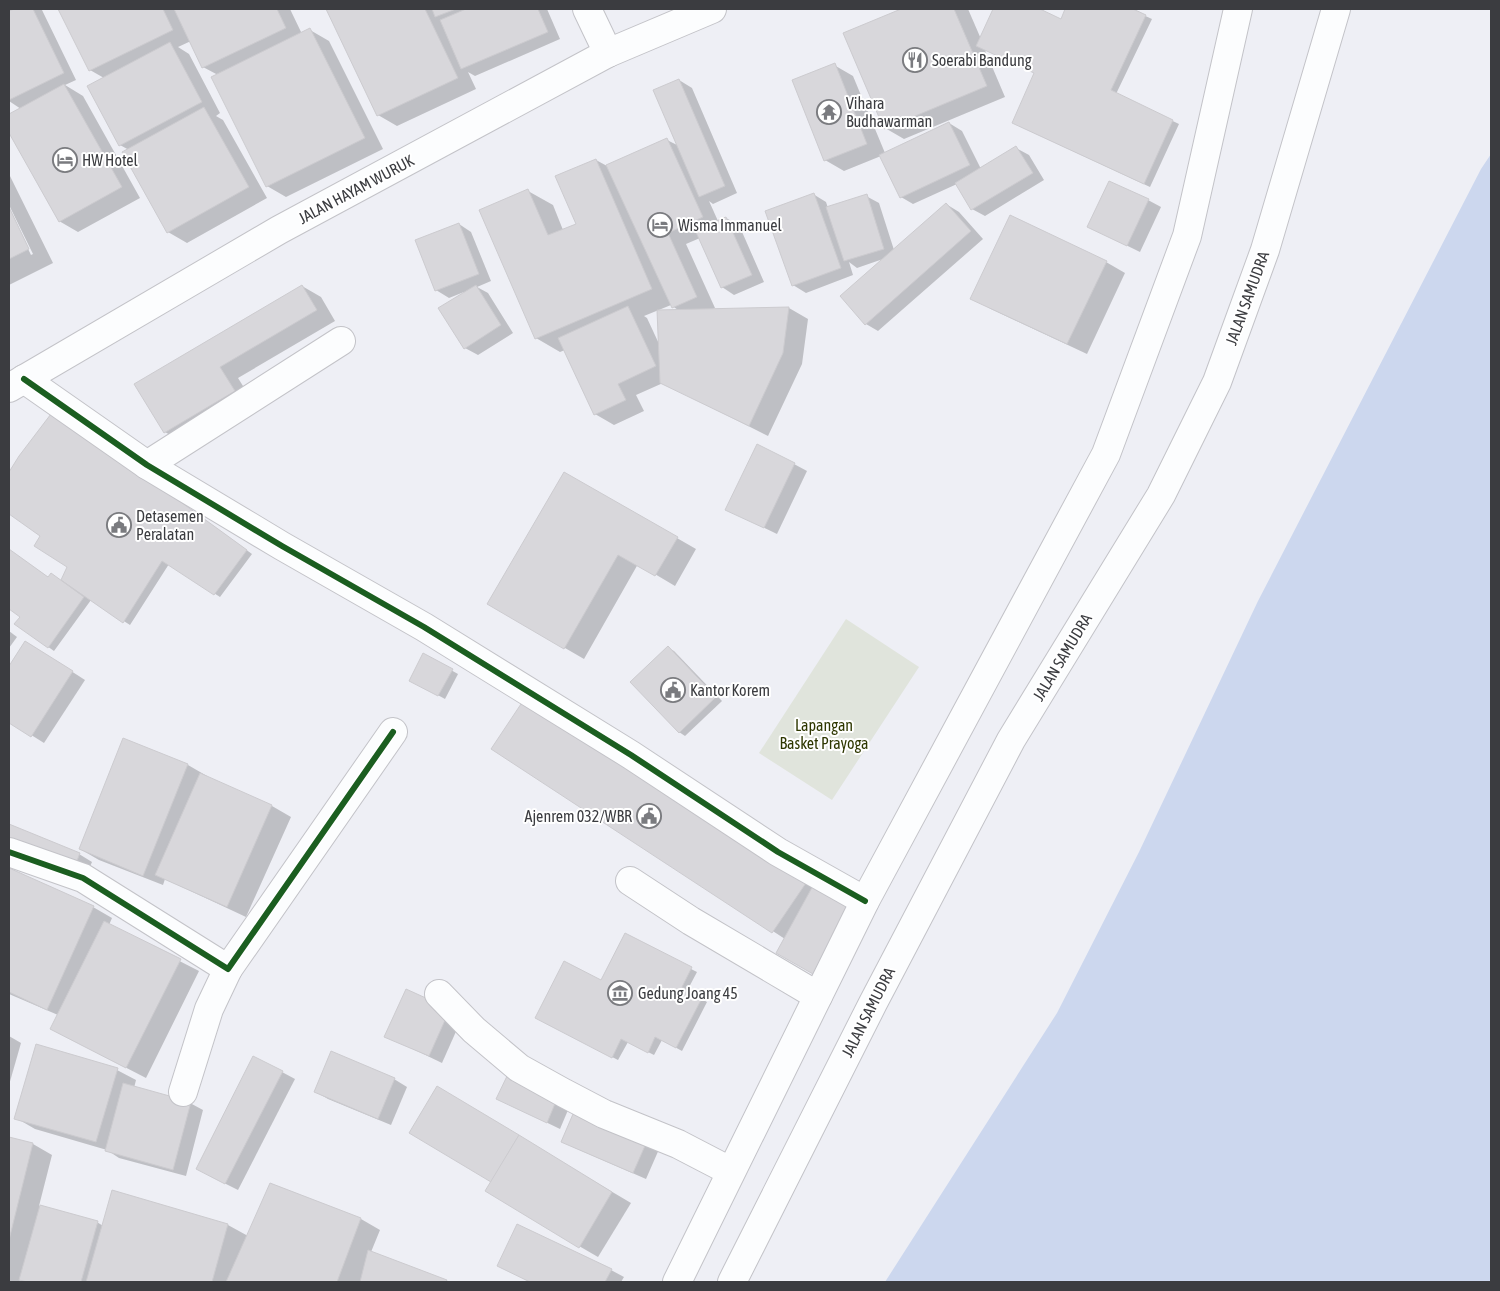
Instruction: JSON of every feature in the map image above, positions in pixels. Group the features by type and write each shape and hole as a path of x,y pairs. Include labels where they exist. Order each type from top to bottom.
{"main road":[{"path":"587,9 608,53"},
{"name":"JALAN HAYAM WURUK","path":"17,383 279,230 608,53 712,9"},
{"path":"677,1282 730,1171 865,901 1106,454 1187,236 1238,9"},
{"name":"JALAN SAMUDRA","path":"732,1282 868,1012 1011,740 1161,495 1217,382 1265,250 1336,9"},
{"path":"147,465 341,341"},
{"path":"17,383 147,465 282,546 424,627 631,755 778,852 865,901"},
{"path":"183,1092 209,1009 228,969 393,732"},
{"path":"9,852 82,878 228,969"},
{"path":"630,881 691,921 818,996"},
{"path":"439,994 474,1030 519,1068 604,1114 678,1144 730,1171"}],"green space":[{"name":"Lapangan Basket Prayoga","path":"846,619 919,667 832,800 759,753"}],"water":[{"path":"1491,154 1491,1282 885,1282 1057,1013 1139,852 1258,601 1481,169"}],"building":[{"path":"14,9 33,9 64,73 9,100 9,11"},
{"path":"58,9 163,9 173,30 89,71"},
{"path":"174,9 277,9 286,28 202,68"},
{"path":"326,9 425,9 458,78 377,116"},
{"path":"432,9 456,9 435,17"},
{"path":"466,9 538,9 548,32 461,69 440,20"},
{"name":"Soerabi Bandung","path":"901,9 954,9 987,86 884,129 843,33"},
{"path":"993,9 1040,9 1061,19 1065,9 1133,9 1146,15 1111,90 1173,120 1144,184 1012,123 1034,73 976,46"},
{"path":"310,28 365,138 266,187 211,77"},
{"path":"170,42 202,102 119,146 87,86"},
{"name":"Vihara Budhawarman","path":"835,63 867,144 824,161 792,80"},
{"path":"679,79 725,186 699,197 653,90"},
{"name":"HW Hotel","path":"64,84 122,187 59,222 9,133 9,114"},
{"path":"204,107 249,187 167,233 122,152"},
{"path":"949,122 970,165 900,198 879,155"},
{"name":"Wisma Immanuel","path":"667,138 703,217 668,233 697,297 672,308 606,165"},
{"path":"1016,146 1033,173 971,210 955,183"},
{"path":"596,159 652,289 535,339 479,210 528,189 548,235 576,224 555,176"},
{"path":"1109,181 1149,199 1127,246 1087,227"},
{"path":"814,193 841,268 792,286 765,211"},
{"path":"867,194 884,249 844,261 826,207"},
{"path":"946,203 971,231 865,325 840,296"},
{"path":"9,207 29,249 9,259"},
{"path":"1010,215 1107,261 1067,344 970,299"},
{"path":"726,217 752,275 721,288 695,230"},
{"path":"459,223 479,274 435,291 415,240"},
{"path":"302,285 317,310 220,367 235,391 164,433 134,384"},
{"path":"476,285 501,325 464,349 438,308"},
{"path":"628,306 656,366 618,384 626,400 594,415 558,338"},
{"path":"789,307 783,353 749,426 660,383 657,310"},
{"name":"Detasemen Peralatan","path":"54,410 247,550 214,595 162,561 123,623 61,580 67,567 34,546 40,536 9,514 9,472"},
{"path":"757,444 795,463 764,528 725,510"},
{"path":"564,472 678,537 655,576 618,555 564,649 487,604"},
{"path":"9,549 48,577 51,573 84,597 48,648 14,624 20,617 9,609"},
{"path":"25,641 73,671 31,737 9,723 9,666"},
{"name":"Kantor Korem","path":"668,646 716,697 679,733 630,682"},
{"path":"423,653 453,669 438,696 409,681"},
{"name":"Ajenrem 032/WBR","path":"525,698 806,883 772,933 491,749"},
{"path":"123,738 188,764 143,876 79,849"},
{"path":"200,773 272,805 227,907 155,875"},
{"path":"9,824 80,853 73,871 9,845"},
{"path":"9,868 94,906 47,1010 9,992"},
{"path":"815,882 853,903 813,974 776,953"},
{"path":"104,921 181,959 126,1068 50,1029"},
{"name":"Gedung Joang 45","path":"625,933 692,967 682,987 702,998 676,1048 655,1037 648,1053 621,1039 612,1058 535,1018 564,961 601,980"},
{"path":"406,989 450,1009 429,1056 384,1037"},
{"path":"36,1044 118,1068 96,1142 14,1119"},
{"path":"331,1051 395,1078 378,1119 314,1092"},
{"path":"253,1056 283,1071 225,1184 196,1169"},
{"path":"509,1072 559,1094 547,1123 496,1099"},
{"path":"123,1083 191,1102 173,1170 105,1151"},
{"path":"437,1086 519,1135 491,1182 409,1133"},
{"path":"576,1107 648,1139 633,1173 561,1142"},
{"path":"519,1135 612,1192 579,1248 485,1191"},
{"path":"9,1137 33,1143 9,1240"},
{"path":"270,1183 361,1218 337,1282 226,1282"},
{"path":"112,1190 228,1224 212,1282 86,1282"},
{"path":"40,1205 98,1221 81,1282 27,1282 19,1280"},
{"path":"517,1224 612,1269 605,1282 530,1282 497,1266"},
{"path":"368,1250 447,1280 446,1282 360,1282"}],"cycle path":[{"path":"24,379 147,465 282,546 424,627 631,755 778,852 865,901"},
{"path":"9,852 83,878 228,969 393,732"}],"place":[{"name":"Soerabi Bandung","path":"915,60"},
{"name":"Vihara Budhawarman","path":"829,112"},
{"name":"HW Hotel","path":"65,160"},
{"name":"Wisma Immanuel","path":"660,225"},
{"name":"Detasemen Peralatan","path":"119,525"},
{"name":"Kantor Korem","path":"673,690"},
{"name":"Ajenrem 032/WBR","path":"649,816"},
{"name":"Gedung Joang 45","path":"620,993"}]}
